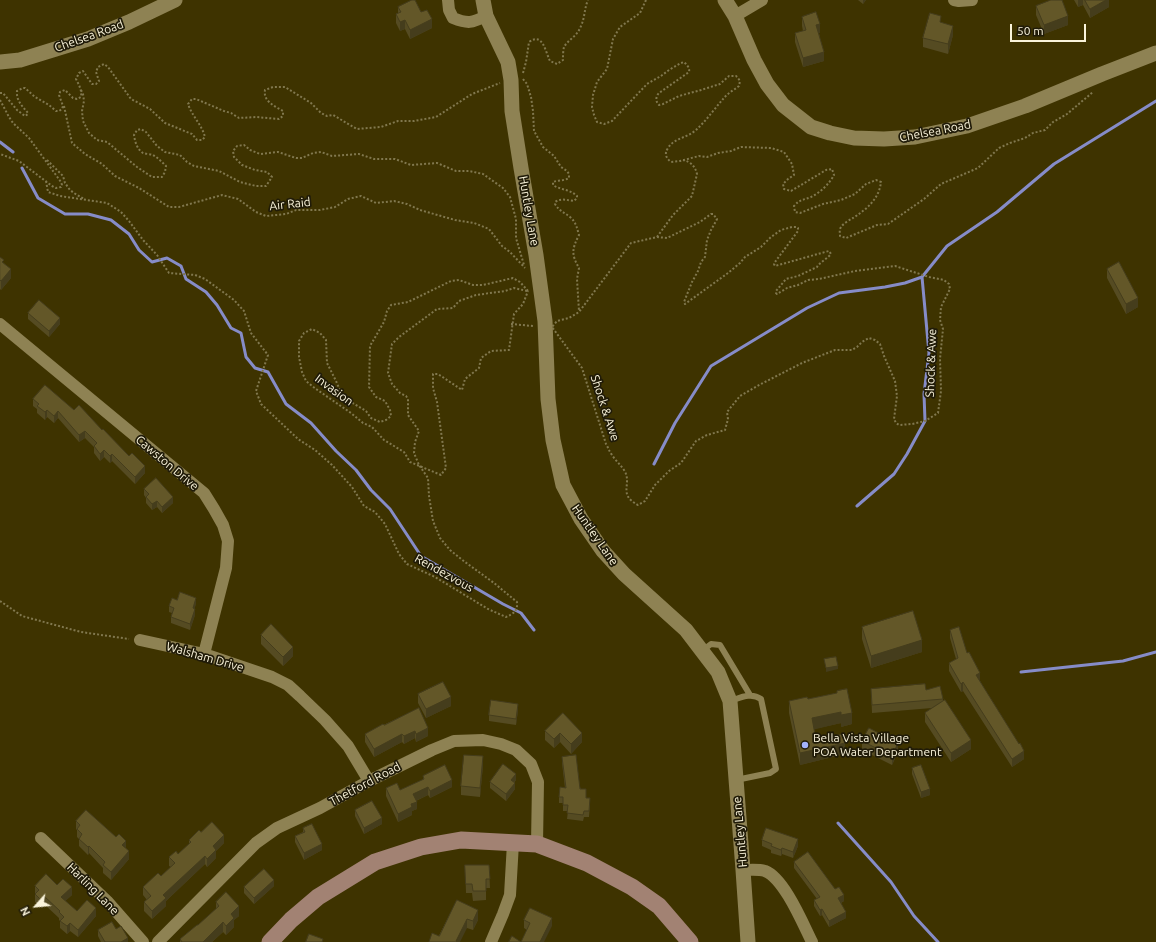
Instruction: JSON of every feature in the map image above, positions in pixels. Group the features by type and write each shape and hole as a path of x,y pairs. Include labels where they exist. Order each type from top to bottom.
{"main road":[{"path":"270,942 291,920 318,897 375,862 421,847 461,840 537,844 587,863 632,887 659,906 690,942"}],"street":[{"name":"Chelsea Road","path":"0,62 20,60 88,39 129,22 175,0"},
{"path":"448,0 449,10 453,18 464,22 475,21 486,16"},
{"name":"Huntley Lane","path":"483,0 486,16 508,62 511,80 512,111 536,255 545,321 548,399 553,440 563,485 581,519 603,550 624,574 686,630 718,672 730,701 748,942"},
{"name":"Chelsea Road","path":"724,0 735,16 754,60 767,84 783,105 811,127 854,138 884,140 915,137 967,126 1025,106 1156,53"},
{"path":"735,16 762,0"},
{"path":"954,0 972,0"},
{"name":"Cawston Drive","path":"0,324 204,493 214,509 223,525 228,541 226,568 204,654"},
{"name":"Walsham Drive","path":"140,640 204,654 272,677 288,685 325,720 348,746 369,781"},
{"name":"Thetford Road","path":"158,942 256,843 277,828 320,808 369,781 432,750 454,741 483,740 501,744 516,750 531,764 538,782 537,844"},
{"name":"Harling Lane","path":"41,838 107,901 143,942"},
{"path":"491,942 510,895 513,843"},
{"path":"743,870 766,871 781,885 791,900 812,942"}],"lane":[{"path":"702,651 711,644 720,645 750,695"},
{"path":"730,701 750,695 761,699 776,769 770,773 736,780"}],"path":[{"path":"579,312 577,279 579,268 575,262 573,254 574,245 579,235 576,224 570,216 561,212 555,204 558,200 566,199 574,201 577,196 553,185 553,182 566,180 569,178 569,174 561,167 554,156 543,147 534,131 531,97 527,84 520,76 526,62 529,42 532,40 538,39 542,42 550,61 557,64 563,60 563,50 565,45 574,37 580,28 584,19 588,0"},
{"path":"579,312 631,243 657,237 673,215 692,196 697,174 695,166 688,161 670,162 666,155 667,149 676,140 687,137 696,130 726,96 739,86 740,81 738,78 736,76 729,76 720,84 679,96 663,104 659,104 656,96 689,72 684,62 647,84 612,121 604,124 597,122 592,107 597,82 607,69 613,39 620,27 640,14 646,0"},
{"path":"0,93 3,93 17,110 25,116 28,113 17,96 17,91 20,88 25,88 32,95 56,111 60,111 63,106 59,95 60,92 65,90 71,97 77,99 81,97 81,90 76,79 79,73 83,71 90,83 96,84 99,81 96,72 98,67 104,64 108,66 131,98 150,109 165,123 192,134 197,140 202,140 205,137 204,132 191,112 188,104 192,100 196,99 231,113 239,118 256,117 279,119 283,116 283,111 267,100 264,95 265,90 273,87 285,87 311,103 321,113 327,116 333,115 357,129 381,127 398,121 414,121 436,117 472,94 501,83"},
{"name":"Air Raid","path":"63,106 72,143 85,154 102,164 115,176 139,188 168,207 179,207 222,195 238,199 256,212 266,216 286,214 296,210 320,210 335,207 348,199 361,196 376,204 394,201 455,220 474,223 489,229 502,246 525,268 516,238 516,219 510,197 503,188 483,174 469,171 456,171 437,163 411,165 395,159 374,159 359,154 332,156 321,152 313,153 302,158 296,158 278,152 260,154 250,150 244,145 237,146 233,151 234,157 242,165 255,170 267,172 272,177 266,186 256,186 240,182 219,171 194,166 180,155 165,152 157,146 146,132 141,129 137,130 134,135 138,148 144,153 152,155 162,161 166,166 166,172 162,177 152,177 137,167 107,142 97,140 89,133 83,121 82,111 84,94 81,90"},
{"path":"680,161 699,156 707,157 718,152 731,151 741,147 771,148 784,152 792,164 794,175 783,184 784,189 791,191 826,170 832,169 834,175 831,182 812,196 798,201 794,206 795,212 800,213 855,194 866,184 876,180 881,182 880,190 872,203 863,212 850,219 841,227 839,232 840,236 846,238 877,225 888,224 924,199 941,184 978,168 999,148 1025,138 1033,133 1045,130 1053,122 1067,114 1095,90"},
{"path":"0,100 13,123 29,138 61,182 61,187 56,188 52,186 19,161 0,154"},
{"name":"Rendezvous","path":"44,158 63,176 65,183 70,190 85,200"},
{"name":"Rendezvous","path":"46,181 48,192 60,196 107,203 121,212 157,255 169,272 195,275 205,279 234,300 244,311 252,333 268,355 268,359 256,390 261,404 298,440 315,450 332,465 352,487 364,506 375,512 385,524 399,554 407,564 435,577 506,617 514,614 518,607 517,602 450,550 440,538 433,521 428,478 419,465 414,453 415,442 419,431 408,415 408,400 406,396 400,393 392,384 388,373 392,344 399,337 437,309 453,308 459,301 476,294 505,291 514,288 528,291"},
{"name":"Shock & Awe","path":"579,312 569,318 557,321 552,327 582,368 606,444 612,455 624,470 627,477 626,490 630,501 638,504 645,501 655,485 669,471 681,463 696,441 707,435 725,430 728,419 727,412 740,396 802,363 835,350 852,350 869,338 876,340 880,344 895,381 897,396 894,419 896,423 899,425 925,421 938,413 940,364 944,329 940,320 941,307 950,290 949,284 944,280 929,277 895,266 855,271 808,280 787,288 777,294 776,291 786,279 798,276 817,267 831,254 829,251 775,266 774,262 798,232 798,228 792,227 781,230 771,237 761,247 745,257 728,273 685,304 684,302 692,282 698,272 701,262 705,257 707,240 716,221 716,217 711,214 700,222 667,238 657,237"},
{"name":"Invasion","path":"419,465 410,462 404,452 384,440 372,427 363,423 306,381 302,372 299,358 299,341 304,333 312,329 320,333 326,340 327,364 342,395 366,411 371,418 380,422 391,416 390,410 385,401 376,397 370,387 370,346 384,322 387,311 391,305 408,302 444,284 459,280 473,286 513,278 520,282 528,291"},
{"path":"419,465 441,475 446,468 437,402 432,388 433,374 438,374 462,390 465,379 479,368 481,358 491,351 509,350 514,314 523,304 528,291 527,284"},
{"path":"512,324 540,327"},
{"path":"0,601 22,616 29,618 81,632 140,640"}],"building":[{"path":"415,0 421,12 427,10 432,19 410,30 405,20 400,22 396,14 401,12 398,7"},
{"path":"1051,0 1062,0 1068,16 1044,25 1036,6"},
{"path":"1085,0 1106,0 1090,9"},
{"path":"816,12 820,24 816,25 824,52 803,58 795,33 806,30 802,17"},
{"path":"930,13 941,16 940,22 953,26 948,44 923,38"},
{"path":"0,257 4,260 2,262 11,269 1,281 0,280"},
{"path":"1119,262 1138,298 1126,304 1107,269"},
{"path":"39,300 60,318 49,331 28,313"},
{"path":"45,385 74,410 79,405 129,456 132,453 145,466 135,477 112,454 110,456 104,450 100,454 94,446 97,443 85,431 79,435 58,411 54,416 47,410 45,412 37,406 39,404 33,399"},
{"path":"156,478 173,497 162,507 157,501 152,504 146,497 149,494 144,489"},
{"path":"180,592 196,598 193,608 195,609 190,624 171,617 174,608 169,606 172,598 177,600"},
{"path":"913,611 922,640 871,656 862,627"},
{"path":"271,624 293,647 283,657 261,635"},
{"path":"959,627 967,653 969,652 980,673 976,675 1024,751 1012,759 963,682 961,684 949,663 958,658 950,630"},
{"path":"836,657 838,666 826,668 824,659"},
{"path":"443,682 451,697 426,709 418,694"},
{"path":"925,684 926,690 940,686 943,699 872,705 871,689"},
{"path":"847,689 852,713 841,715 841,712 812,718 816,740 843,734 845,743 800,753 789,701 837,693 837,691"},
{"path":"491,700 518,704 516,719 489,715"},
{"path":"945,700 971,740 951,753 925,713"},
{"path":"419,708 428,728 416,734 415,731 404,736 402,734 374,749 365,734 383,724 384,725"},
{"path":"563,713 582,733 571,744 560,733 554,739 545,731"},
{"path":"869,728 898,743 892,756 862,741"},
{"path":"464,755 483,756 480,788 461,786"},
{"path":"576,755 580,789 586,789 586,798 590,798 589,811 584,811 583,815 567,813 568,805 563,805 563,797 559,797 560,787 566,788 562,757"},
{"path":"503,764 516,774 511,780 515,783 506,794 490,782"},
{"path":"445,765 452,780 430,791 428,787 413,794 417,802 411,804 412,807 398,814 386,788 397,783 400,790 424,779 423,776"},
{"path":"921,765 930,789 921,792 912,768"},
{"path":"372,801 382,818 364,828 355,810"},
{"path":"86,810 116,837 119,834 126,841 122,845 129,851 111,872 103,865 105,862 89,846 88,847 79,839 82,834 77,829 80,825 76,821"},
{"path":"212,822 224,835 213,846 216,850 207,859 205,856 163,895 166,898 152,911 144,902 151,896 143,887 158,873 161,876 175,863 169,857 176,851 178,854 191,842 189,840 199,830 201,832"},
{"path":"312,824 322,844 304,853 295,836 305,832 303,828"},
{"path":"766,828 798,839 793,852 782,848 781,850 762,840"},
{"path":"808,852 835,889 839,887 844,895 838,898 846,912 829,921 822,909 820,910 814,900 820,897 794,862"},
{"path":"465,865 489,865 490,879 486,879 486,891 473,891 472,884 466,884"},
{"path":"264,869 274,880 254,898 244,887"},
{"path":"46,874 57,885 63,879 72,887 61,897 77,911 87,900 96,908 78,930 70,923 67,926 60,921 64,917 59,912 60,911 45,897 42,901 35,894 39,890 35,886"},
{"path":"226,892 239,906 231,914 234,918 226,926 223,922 203,942 182,942 180,939 219,906 216,902"},
{"path":"457,900 478,910 473,921 467,919 456,941 457,942 429,942 432,933 439,936"},
{"path":"530,908 552,918 540,942 521,942 530,923 524,920"},
{"path":"112,922 116,929 121,926 128,938 121,942 105,942 98,930"},
{"path":"309,934 323,939 322,942 306,942"},
{"path":"512,936 521,942 509,942"}],"waterway":[{"path":"654,464 675,423 711,366 807,308 839,293 885,287 905,283 922,277 947,246 997,212 1054,164 1156,101"},
{"path":"0,142 13,152"},
{"path":"22,168 38,198 65,214 88,214 111,220 129,234 139,250 152,262 167,258 181,266 186,279 206,292 217,305 231,328 241,333 246,357 255,368 268,372 286,404 311,423 336,451 356,470 371,490 390,509 421,556 521,613 534,630"},
{"path":"857,506 894,474 925,421 924,394 929,353 922,277"},
{"path":"1021,672 1123,661 1156,652"},
{"path":"838,823 891,882 914,916 938,942"}],"place":[{"name":"Bella Vista Village POA Water Department","path":"805,745"}]}
